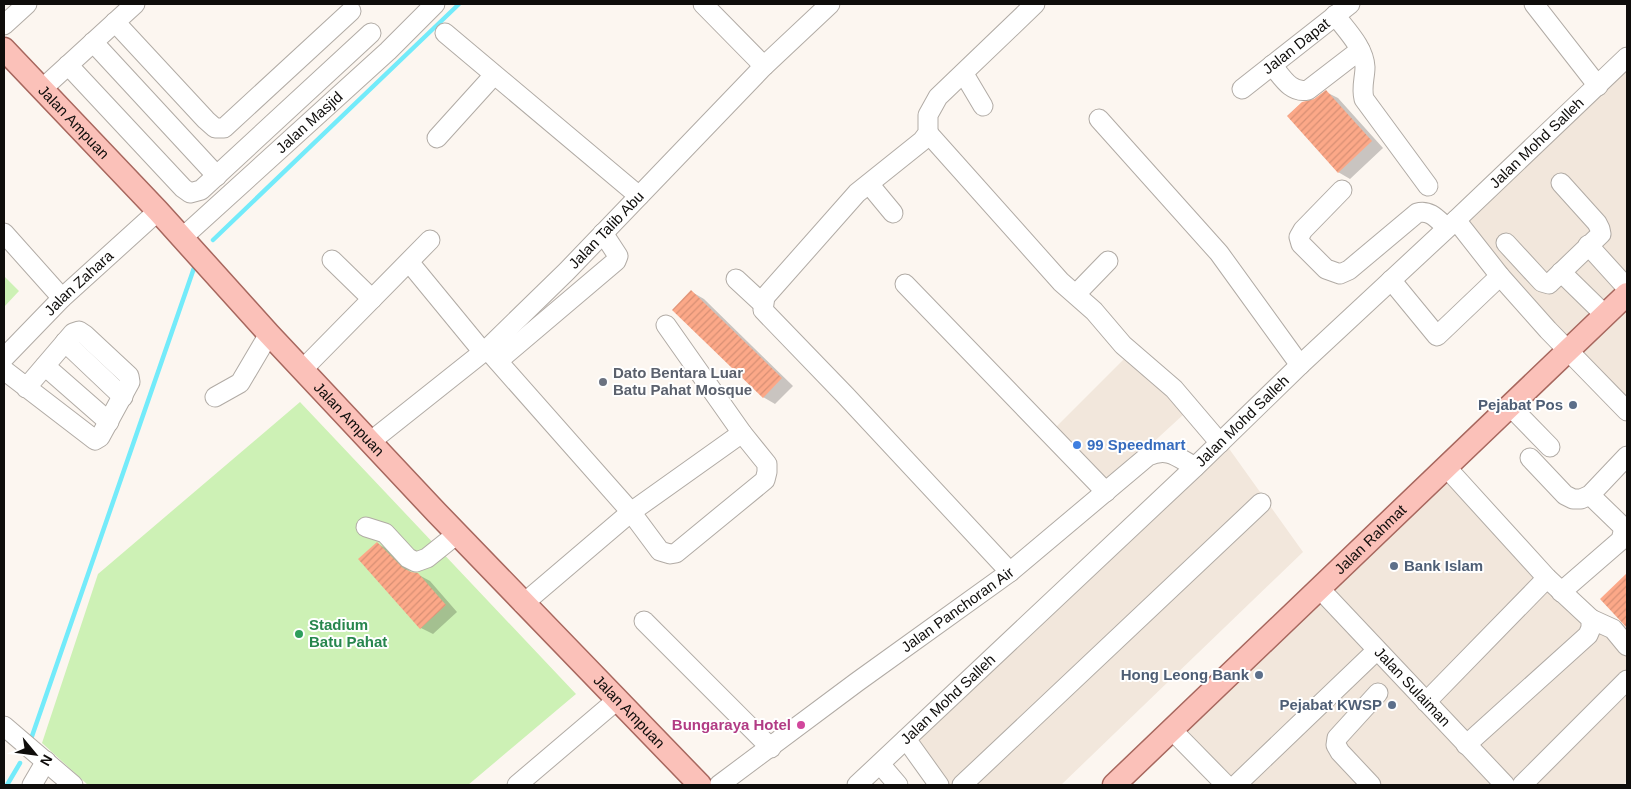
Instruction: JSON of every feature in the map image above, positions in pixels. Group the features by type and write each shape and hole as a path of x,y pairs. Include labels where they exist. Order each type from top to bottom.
{"main road":[{"name":"Jalan Ampuan","path":"4,50 158,211 269,334 523,604 700,785"},
{"name":"Jalan Rahmat","path":"1114,785 1627,294"}],"street":[{"path":"4,25 27,4"},
{"path":"42,89 135,4"},
{"name":"Jalan Masjid","path":"182,238 388,51 435,4"},
{"path":"703,4 764,66"},
{"name":"Jalan Talib Abu","path":"370,442 489,354 764,66 830,4"},
{"path":"1010,572 763,310 763,304 765,297 782,276 857,194 922,141 928,133 928,115 938,97 1035,4"},
{"path":"1543,7 1598,86"},
{"path":"115,22 215,128 224,128 347,8 388,51"},
{"path":"1343,10 1364,57 1365,66 1362,90 1364,98 1428,186"},
{"name":"Jalan Dapat","path":"1242,89 1343,10"},
{"path":"68,65 183,188 190,193 201,190 217,176 371,32"},
{"path":"445,33 639,196"},
{"path":"93,42 217,176"},
{"path":"1272,65 1293,90 1300,92 1308,90 1360,50"},
{"name":"Jalan Mohd Salleh","path":"858,785 1195,467 1300,364 1627,57"},
{"path":"964,74 983,106"},
{"path":"437,138 494,75"},
{"path":"1099,119 1219,253 1300,364"},
{"path":"928,133 1061,282 1076,294 1123,345 1174,389 1220,442"},
{"path":"1506,243 1542,282 1549,284 1601,234 1600,229 1561,183"},
{"path":"869,184 893,213"},
{"path":"1342,190 1303,230 1299,237 1301,244 1326,269 1332,273 1340,274 1350,270 1418,214 1423,211 1429,213 1451,224 1568,351 1627,411"},
{"name":"Jalan Zahara","path":"4,358 62,298 158,211"},
{"path":"4,233 62,298"},
{"path":"489,354 616,261 618,256 603,234"},
{"path":"303,369 430,240"},
{"path":"1588,246 1627,288"},
{"path":"332,260 372,300"},
{"path":"1076,294 1108,261"},
{"path":"410,262 489,354 631,512 660,551 670,554 676,553 764,480 768,472 767,464 742,433 666,325"},
{"path":"1561,272 1605,315"},
{"path":"1391,280 1437,336 1500,276"},
{"path":"736,279 763,304"},
{"path":"905,284 1106,492"},
{"path":"214,397 240,383 269,334"},
{"path":"4,370 26,388 95,440 100,437 123,397 65,342 26,388"},
{"path":"45,366 108,422"},
{"path":"1510,406 1550,447"},
{"path":"523,604 631,512 742,433"},
{"name":"Jalan Panchoran Air","path":"719,785 857,682 1010,572 1148,456 1166,451 1195,467"},
{"path":"1530,458 1565,495 1573,499 1581,499 1590,495 1627,456"},
{"path":"1446,467 1547,578 1591,623 1612,630 1627,646"},
{"path":"1561,592 1620,540 1623,532 1622,526 1590,495"},
{"path":"962,785 1262,503"},
{"path":"366,527 385,534 408,558 416,562 427,558 457,534"},
{"path":"1426,702 1547,578"},
{"name":"Jalan Sulaiman","path":"1320,588 1466,744 1508,785"},
{"path":"644,621 771,748"},
{"path":"1466,744 1588,636 1591,623"},
{"path":"1236,785 1377,650"},
{"path":"1508,785 1627,680"},
{"path":"1370,785 1336,745 1337,738 1378,693"},
{"path":"517,785 617,700"},
{"path":"4,726 73,785"},
{"path":"1172,730 1226,785"},
{"path":"906,739 939,785"},
{"path":"32,785 46,761"},
{"path":"880,764 898,785"}],"shaded area":[{"path":"1627,66 1627,278 1563,340 1463,221"},
{"path":"1627,306 1627,400 1579,353"},
{"path":"1128,355 1184,414 1099,492 1046,437"},
{"path":"1220,436 1303,552 1061,785 934,785 900,736"},
{"path":"1455,471 1565,591 1627,641 1627,781 1623,785 1232,785 1181,733"}],"green space":[{"path":"4,276 19,291 4,307"},
{"name":"Stadium Batu Pahat","path":"300,402 576,694 468,785 88,785 42,743 98,574"}],"building":[{"path":"1326,90 1372,141 1338,173 1287,116 1302,102 1314,99"},
{"path":"691,290 782,378 763,398 672,310"},
{"path":"377,542 403,568 418,573 446,605 420,629 358,559"},
{"path":"1627,573 1627,628 1600,599"}],"waterway":[{"path":"213,240 459,4"},
{"path":"31,739 194,268"},
{"path":"7,785 20,763"}],"place":[{"name":"Dato Bentara Luar Batu Pahat Mosque","path":"603,382"},
{"name":"Pejabat Pos","path":"1573,405"},
{"name":"99 Speedmart","path":"1077,445"},
{"name":"Bank Islam","path":"1394,566"},
{"name":"Stadium Batu Pahat","path":"299,634"},
{"name":"Hong Leong Bank","path":"1259,675"},
{"name":"Pejabat KWSP","path":"1392,705"},
{"name":"Bungaraya Hotel","path":"801,725"}]}
